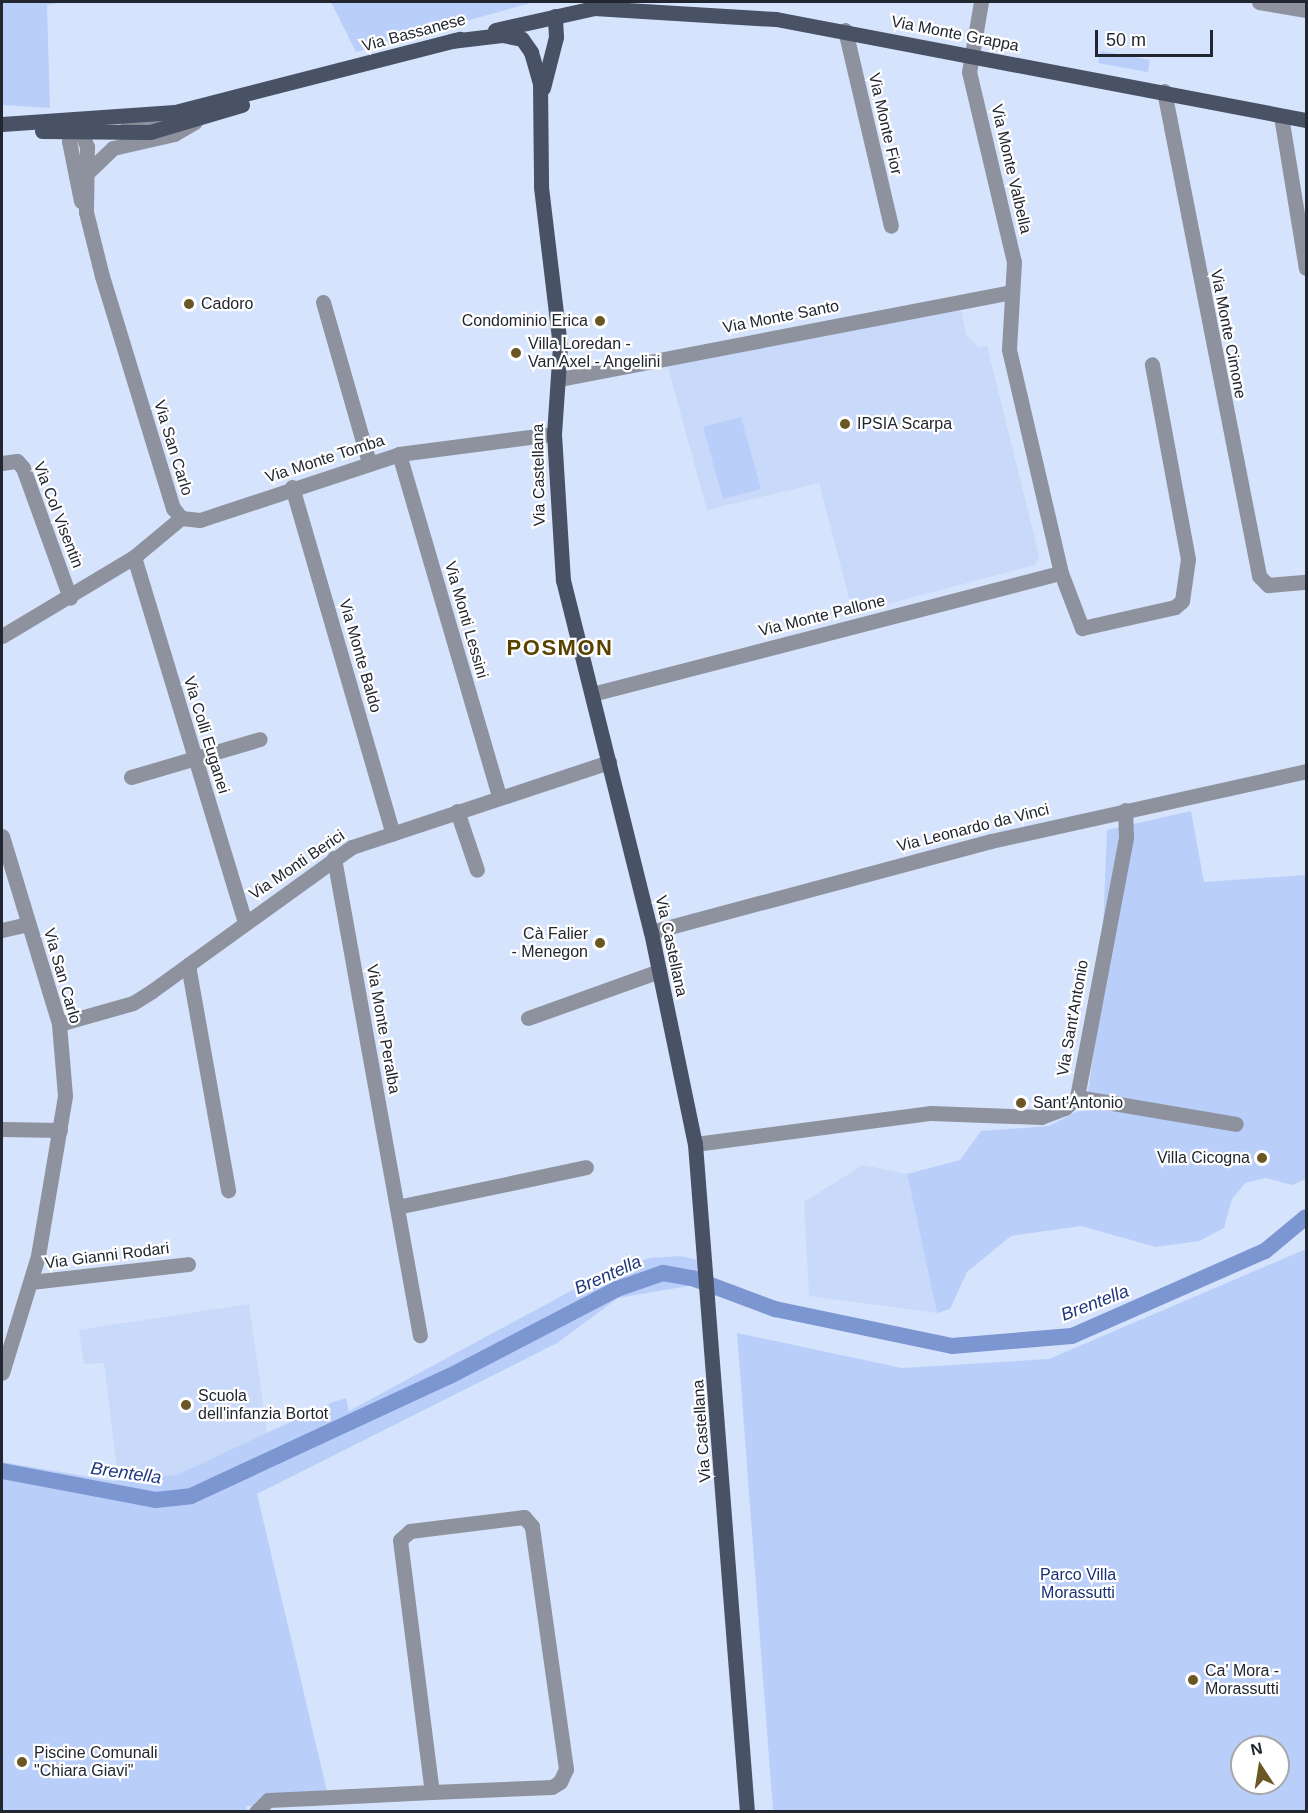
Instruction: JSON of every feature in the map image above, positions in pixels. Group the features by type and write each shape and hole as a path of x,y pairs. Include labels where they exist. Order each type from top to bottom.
{"main road":[{"name":"Via Monte Grappa","path":"590,6 698,11 845,30 1306,120"},
{"name":"Via Bassanese","path":"4,124 78,130 197,113 451,41 590,6"},
{"name":"Via Castellana","path":"555,16 556,37 542,94 541,187 560,379 554,434 563,580 651,932 695,1144 709,1297 747,1812"},
{"name":"Via Castellana","path":"451,41 502,35 522,39 533,57 542,94"}],"street":[{"name":"Via Monte Valbella","path":"981,2 969,72 1014,262 1010,292"},
{"path":"1259,2 1306,10"},
{"name":"Via Monte Fior","path":"845,30 891,226"},
{"name":"Via Monte Cimone","path":"1164,91 1264,583 1306,582"},
{"path":"87,172 113,148 174,134 197,113"},
{"path":"1281,116 1306,268"},
{"name":"Via San Carlo","path":"78,130 87,172 86,212"},
{"name":"Via San Carlo","path":"2,636 70,598 134,557 181,518 173,508 73,174 78,130"},
{"path":"1010,292 1009,349 1061,573 1082,628 1175,607 1182,601 1188,559 1152,364"},
{"name":"Via Monte Santo","path":"560,379 1010,292"},
{"path":"323,302 369,462"},
{"name":"Via Monte Tomba","path":"181,518 200,520 369,462 399,454 554,434"},
{"name":"Via Monti Lessini","path":"399,454 499,796"},
{"name":"Via Col Visentin","path":"2,463 17,461 23,468 70,598"},
{"name":"Via Monte Baldo","path":"292,488 393,834"},
{"name":"Via Colli Euganei","path":"134,557 245,923"},
{"name":"Via Monte Pallone","path":"592,694 1061,573"},
{"path":"131,777 260,739"},
{"name":"Via Monti Berici","path":"59,1024 133,1003 334,858 499,796 609,762"},
{"name":"Via Leonardo da Vinci","path":"651,932 1125,810 1306,771"},
{"name":"Via Sant'Antonio","path":"695,1144 931,1113 1041,1118 1065,1108 1077,1096 1126,837 1125,810"},
{"path":"457,811 477,870"},
{"name":"Via San Carlo","path":"2,836 59,1024 65,1096 31,1282 4,1363"},
{"name":"Via Monte Peralba","path":"334,858 420,1335"},
{"path":"2,930 28,924"},
{"path":"188,965 228,1190"},
{"path":"528,1018 659,971"},
{"path":"1077,1096 1236,1124"},
{"path":"2,1129 60,1130"},
{"path":"397,1207 586,1167"},
{"name":"Via Gianni Rodari","path":"31,1282 188,1264"},
{"path":"256,1812 268,1800 552,1787 565,1774 532,1526 524,1517 410,1531 400,1540 432,1792"}],"shaded area":[{"name":"IPSIA Scarpa","path":"961,309 966,335 979,347 987,346 1039,556 1035,565 853,613 819,483 707,510 667,364"},
{"path":"863,1165 907,1174 937,1313 809,1296 804,1202"},
{"name":"Scuola dell'infanzia Bortot","path":"249,1304 269,1446 158,1483 118,1477 104,1363 84,1364 79,1330"}],"green space":[{"path":"2,2 65,2 47,5 50,108 2,105"},
{"path":"331,2 534,2 356,52"},
{"path":"1101,51 1150,60 1148,72 1098,63"},
{"path":"741,417 761,489 723,499 703,427"},
{"path":"1191,811 1204,882 1306,875 1306,1179 1292,1185 1266,1178 1245,1183 1232,1199 1224,1228 1199,1241 1156,1247 1081,1226 1011,1236 967,1272 950,1309 937,1313 907,1174 960,1160 981,1131 1049,1126 1086,1107 1100,1006 1107,830"},
{"name":"Parco Villa Morassutti","path":"1306,1249 1306,1811 773,1811 737,1333 902,1368 1049,1359"},
{"path":"680,1256 698,1260 700,1284 618,1298 557,1343 257,1494 330,1804 246,1806 247,1812 2,1811 2,1462 113,1481 177,1475 333,1402 346,1398 349,1411 604,1273 650,1258"}],"waterway":[{"name":"Brentella","path":"2,1471 155,1500 191,1496 450,1376 617,1289 663,1273 692,1278 775,1309 952,1346 1072,1336 1265,1251 1306,1217"}],"place":[{"name":"Cadoro","path":"189,304"},
{"name":"Condominio Erica","path":"600,321"},
{"name":"Villa Loredan - Van Axel - Angelini","path":"516,353"},
{"name":"IPSIA Scarpa","path":"845,424"},
{"name":"Cà Falier - Menegon","path":"600,943"},
{"name":"Sant'Antonio","path":"1021,1103"},
{"name":"Villa Cicogna","path":"1262,1158"},
{"name":"Scuola dell'infanzia Bortot","path":"186,1405"},
{"name":"Ca' Mora - Morassutti","path":"1193,1680"},
{"name":"Piscine Comunali \"Chiara Giavi\"","path":"22,1762"}],"district":[{"name":"POSMON","path":"560,648"}]}
